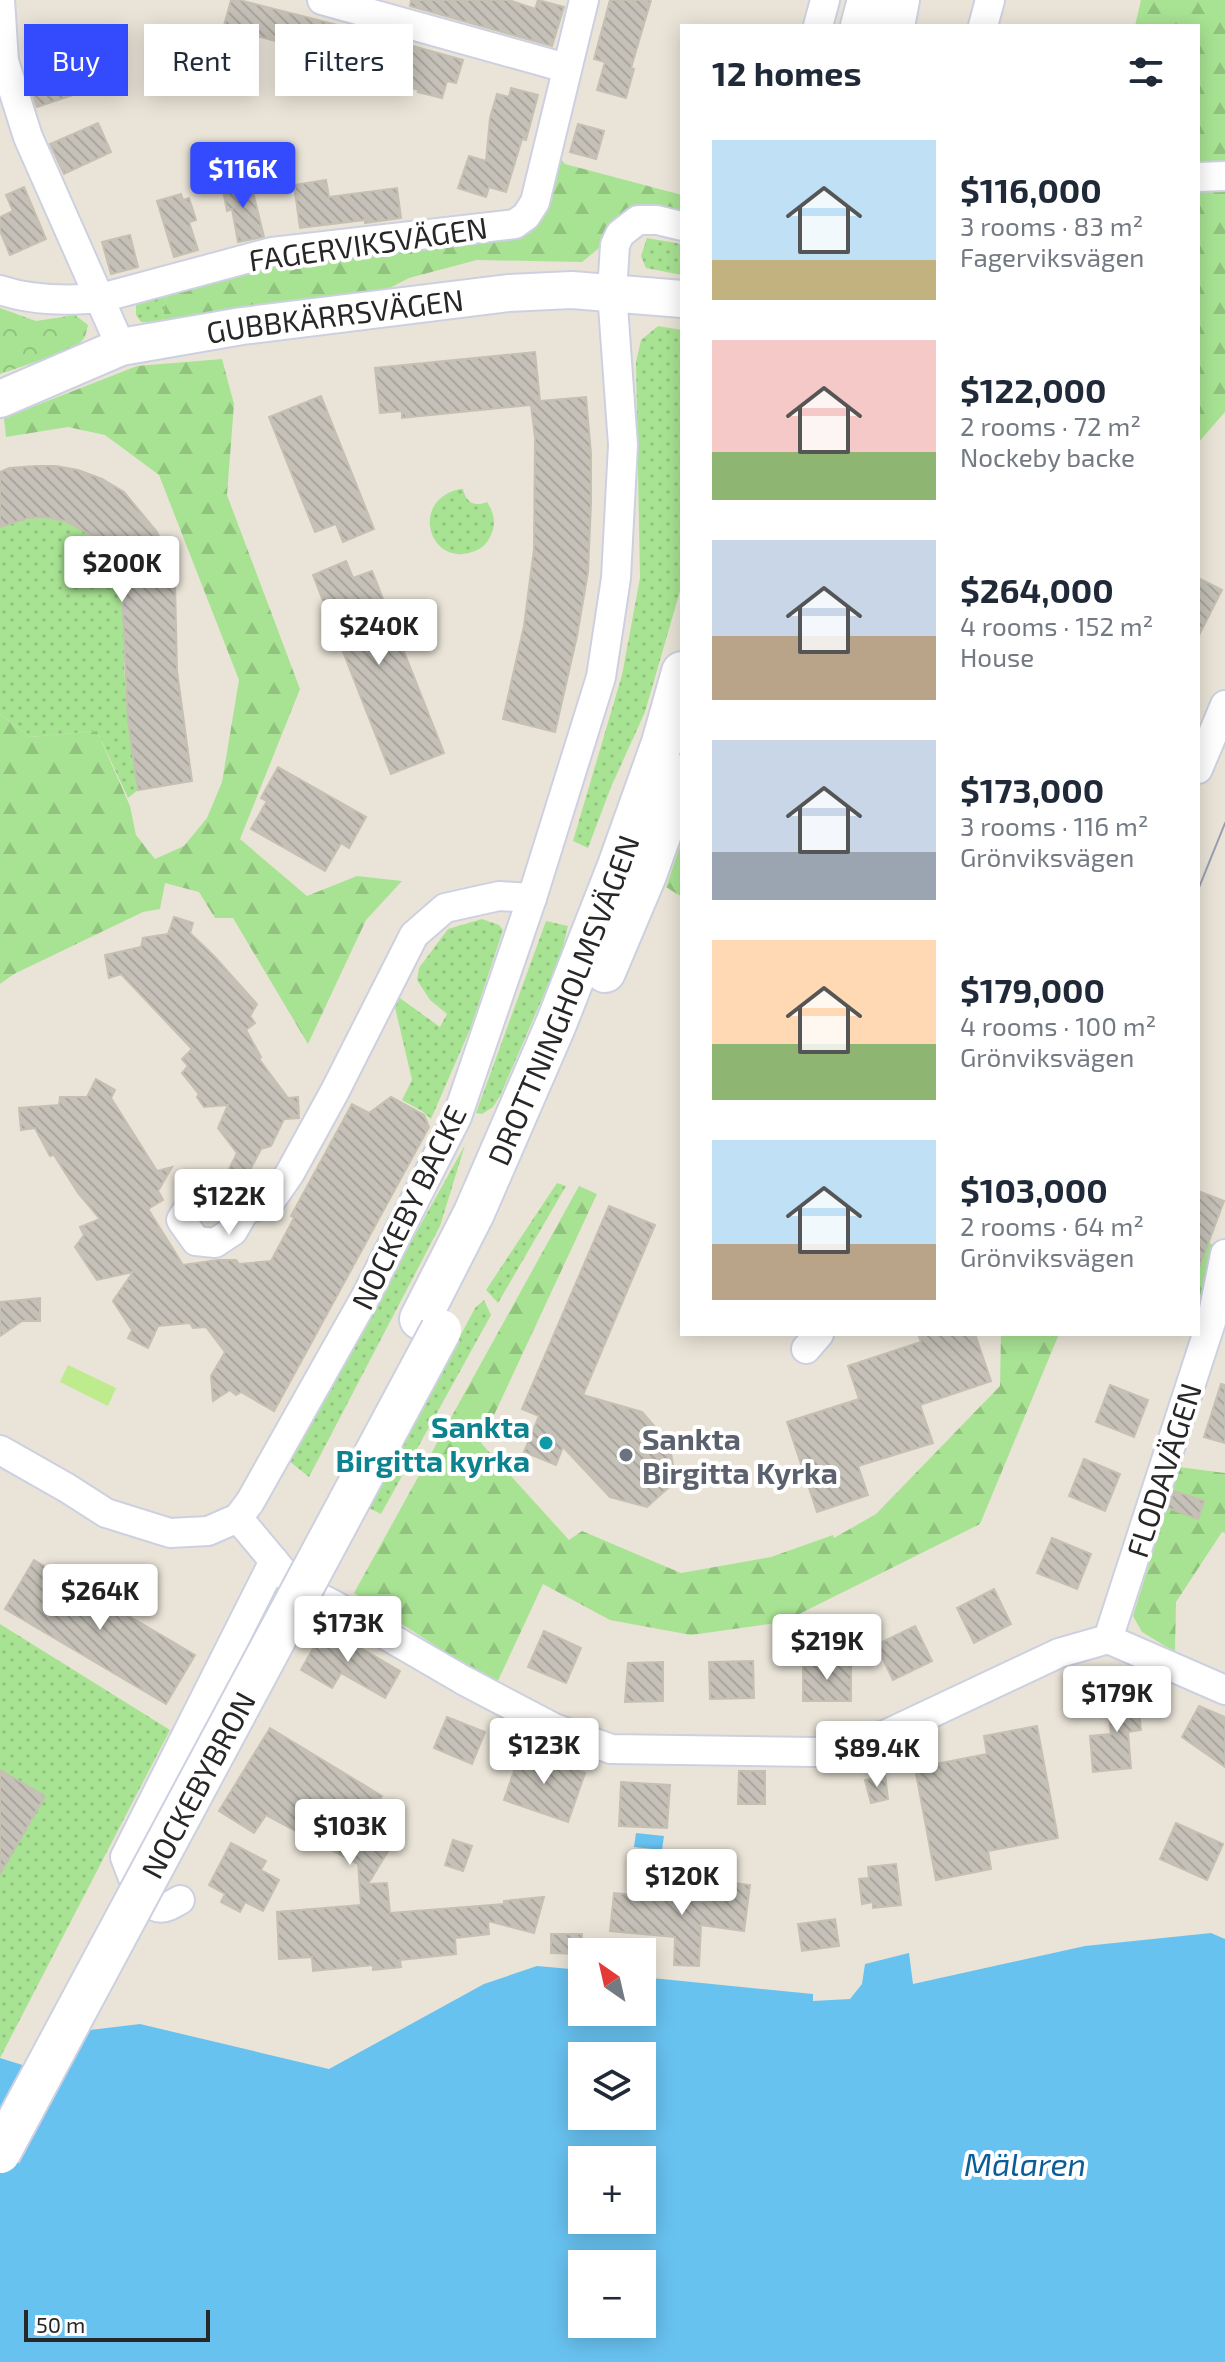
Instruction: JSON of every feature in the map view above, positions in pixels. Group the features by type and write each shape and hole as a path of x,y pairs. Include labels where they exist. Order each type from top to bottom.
{"main road":[{"path":"862,24 868,0"},
{"path":"894,24 899,0"},
{"name":"DROTTNINGHOLMSVÄGEN","path":"431,1325 474,1213 556,1024 628,839 662,743 680,679"},
{"name":"DROTTNINGHOLMSVÄGEN","path":"431,1325 497,1224 538,1135 646,875 680,781"},
{"name":"NOCKEBYBRON","path":"0,2110 242,1658 431,1325"},
{"name":"NOCKEBYBRON","path":"0,2153 431,1325"}],"street":[{"path":"0,0 4,61 28,137 121,347"},
{"path":"322,0 566,68 584,0"},
{"path":"819,24 825,0"},
{"path":"984,24 990,0"},
{"name":"FAGERVIKSVÄGEN","path":"0,290 32,298 71,301 101,298 272,252 515,224 526,216 535,202 566,68"},
{"path":"1200,177 1225,176"},
{"path":"612,292 615,245 620,234 638,220 657,220 680,226"},
{"name":"GUBBKÄRRSVÄGEN","path":"0,399 121,347 242,326 508,293 572,290 680,299"},
{"name":"NOCKEBY BACKE","path":"244,1510 366,1296 457,1117 532,898 601,677 616,578 623,445 612,292"},
{"path":"1200,764 1225,705"},
{"path":"245,1210 270,1202 290,1173 414,935 445,908 499,896 532,898"},
{"name":"FLODAVÄGEN","path":"1108,1639 1221,1295 1225,1254"},
{"path":"0,1450 106,1513 170,1533 208,1531 244,1510 274,1561 294,1585 554,1728 611,1749 814,1752 845,1748 887,1734 1059,1653 1108,1639 1225,1690"},
{"path":"180,1900 165,1909 141,1899 125,1857 274,1561"}],"green space":[{"path":"1141,0 1225,0 1225,412 1200,441 1200,24 1135,24"},
{"path":"559,157 565,164 680,194 680,212 657,206 632,207 611,222 598,249 582,262 477,260 409,278 386,290 162,323 168,288 271,262 531,233"},
{"path":"647,238 680,244 680,275 646,268 641,256"},
{"path":"168,288 162,323 141,322 136,315 136,303"},
{"path":"0,308 36,321 75,315 88,325 85,337 76,348 0,374"},
{"path":"658,326 680,330 680,591 645,712 588,848 573,841 622,675 640,578 636,362 641,340"},
{"path":"222,359 234,404 227,495 300,689 240,839 307,896 357,876 402,881 366,920 308,1044 233,918 215,918 199,892 165,883 160,909 143,912 14,974 0,984 0,714 30,737 97,731 130,806 136,835 155,859 184,846 207,818 222,782 239,680 159,475 105,435 68,427 6,437 4,418 137,366"},
{"path":"460,489 472,503 487,502 494,523 490,537 483,546 472,552 457,554 445,550 436,542 430,518 434,506 444,495"},
{"path":"45,517 74,526 95,539 109,557 118,578 126,693 138,790 128,798 97,731 30,737 0,714 0,527 28,518"},
{"path":"680,847 680,896 666,887"},
{"path":"482,919 499,925 503,930 471,1027 431,1119 402,1100 412,1080 394,1003 397,996 440,1027 447,1014 430,1000 417,980 419,968 448,929"},
{"path":"546,921 568,926 561,955 500,1096 493,1107 482,1114 476,1113"},
{"path":"465,1145 440,1226 309,1477 289,1461"},
{"path":"557,1183 566,1186 498,1303 486,1290"},
{"path":"579,1186 597,1194 481,1443 569,1540 582,1531 681,1573 771,1557 833,1535 834,1538 876,1514 1000,1386 1001,1336 1058,1336 980,1524 783,1622 691,1635 610,1620 543,1584 496,1685 354,1593"},
{"path":"1200,1240 1217,1246 1200,1314"},
{"path":"484,1300 491,1315 381,1514 369,1508 475,1308"},
{"path":"68,1365 116,1388 108,1406 60,1382"},
{"path":"1179,1467 1225,1473 1225,1533 1222,1532 1176,1602 1175,1652 1142,1632 1133,1616"},
{"path":"0,1624 170,1730 0,2058"}],"water":[{"path":"636,1833 664,1836 662,1850 634,1847"},
{"name":"Mälaren","path":"1211,1933 1225,1939 1225,2362 0,2362 0,2058 64,2078 90,2030 140,2024 329,2069 484,1984 537,1966 568,1969 568,2026 656,2026 656,1978 813,1994 813,2001 850,1999 862,1984 865,1964 909,1953 913,1984 1085,1946"}],"building":[{"path":"231,0 239,0 333,24 275,24 275,41 259,37 259,24 224,24"},
{"path":"411,0 509,0 535,9 538,0 564,7 552,46 410,6"},
{"path":"610,0 651,0 631,68 634,69 626,98 597,90 605,62 594,59"},
{"path":"413,46 463,60 456,83 447,81 442,98 413,88"},
{"path":"511,88 538,95 526,140 522,139 506,192 489,187 486,197 458,188 469,156 486,161 490,118 497,94 509,97"},
{"path":"33,96 70,96 37,107"},
{"path":"98,123 111,152 64,174 50,144"},
{"path":"578,124 604,131 596,159 570,152"},
{"path":"250,180 264,237 238,242 232,209 227,211 222,185"},
{"path":"326,180 329,197 397,188 401,218 300,228 294,185"},
{"path":"24,187 46,239 10,255 0,231 0,217 13,211 6,195"},
{"path":"181,194 183,200 189,198 196,220 189,222 198,250 174,257 157,201"},
{"path":"130,235 138,267 111,274 102,242"},
{"path":"535,352 540,401 586,397 591,454 588,572 555,732 503,719 524,626 534,549 535,438 531,405 402,418 402,411 380,413 375,368"},
{"path":"321,396 374,529 343,542 336,524 315,532 269,417"},
{"path":"36,466 78,470 102,479 124,492 157,532 175,584 177,671 192,781 138,790 128,720 122,591 103,546 92,535 65,521 45,517 28,518 0,527 0,472 9,468"},
{"path":"346,561 353,578 372,571 444,753 391,774 313,575"},
{"path":"1200,579 1222,590 1200,633"},
{"path":"278,767 366,817 349,848 341,843 325,871 251,829 267,801 261,798"},
{"path":"174,917 193,923 190,933 257,1004 250,1016 255,1023 246,1030 261,1057 259,1059 288,1098 298,1097 299,1118 284,1119 271,1146 261,1149 246,1178 229,1169 237,1153 218,1128 228,1105 204,1107 197,1097 199,1094 182,1073 188,1066 182,1059 192,1049 121,974 109,978 105,955 141,947 143,938 168,934"},
{"path":"96,1079 115,1090 111,1098 157,1171 172,1167 158,1191 163,1200 148,1209 183,1265 218,1260 236,1260 239,1264 271,1261 294,1218 291,1216 352,1104 369,1113 391,1097 424,1115 429,1127 274,1411 241,1392 236,1395 230,1390 213,1401 211,1376 225,1352 206,1327 193,1328 190,1323 158,1326 148,1348 128,1338 132,1330 113,1301 133,1272 97,1280 75,1247 84,1235 80,1227 100,1219 78,1193 54,1155 50,1156 35,1128 21,1130 19,1108 59,1105 60,1097 87,1097"},
{"path":"1200,1192 1224,1201 1200,1265"},
{"path":"609,1206 655,1225 583,1395 642,1412 669,1443 676,1481 647,1507 610,1497 563,1447 556,1465 524,1452 539,1416 522,1409"},
{"path":"40,1298 40,1321 22,1321 0,1336 0,1302"},
{"path":"919,1336 976,1336 991,1381 920,1405 933,1443 858,1466 868,1495 817,1512 787,1422 859,1399 848,1366 921,1342"},
{"path":"1221,1384 1225,1385 1225,1443 1204,1437"},
{"path":"1110,1385 1148,1400 1134,1437 1096,1422"},
{"path":"1084,1459 1120,1474 1105,1511 1069,1496"},
{"path":"1174,1491 1204,1501 1198,1519 1168,1508"},
{"path":"1052,1538 1091,1554 1077,1589 1037,1573"},
{"path":"34,1560 195,1655 166,1704 5,1609"},
{"path":"994,1589 1011,1624 974,1643 957,1608"},
{"path":"915,1626 932,1661 893,1680 876,1645"},
{"path":"325,1627 400,1671 385,1698 341,1673 332,1688 301,1670"},
{"path":"544,1631 581,1648 566,1683 528,1667"},
{"path":"753,1661 754,1698 710,1699 709,1662"},
{"path":"663,1662 663,1701 625,1702 628,1663"},
{"path":"803,1662 851,1662 851,1701 803,1701"},
{"path":"1137,1693 1141,1730 1128,1732 1131,1768 1093,1772 1090,1736 1111,1734 1107,1696"},
{"path":"1199,1706 1225,1717 1225,1767 1182,1737"},
{"path":"447,1717 485,1732 472,1764 434,1748"},
{"path":"1037,1726 1058,1838 988,1851 991,1869 936,1880 915,1768 987,1754 984,1736"},
{"path":"270,1728 382,1796 367,1820 396,1838 368,1884 387,1883 390,1913 504,1904 504,1901 544,1897 534,1933 488,1921 489,1934 455,1938 456,1954 400,1960 401,1967 373,1970 373,1965 313,1971 312,1957 279,1959 277,1912 361,1905 358,1864 266,1815 254,1833 219,1811"},
{"path":"521,1751 585,1773 568,1822 504,1800"},
{"path":"0,1770 45,1796 0,1874"},
{"path":"739,1771 765,1771 765,1804 738,1804"},
{"path":"885,1775 888,1799 871,1803 865,1780"},
{"path":"621,1782 670,1785 667,1828 619,1826"},
{"path":"1176,1823 1223,1844 1207,1880 1160,1859"},
{"path":"453,1840 472,1846 463,1871 445,1865"},
{"path":"231,1843 266,1861 261,1870 279,1880 263,1911 245,1902 240,1912 221,1902 225,1894 209,1885"},
{"path":"896,1864 901,1905 873,1908 873,1902 862,1904 859,1879 869,1878 868,1867"},
{"path":"710,1880 750,1885 744,1931 701,1925 699,1966 674,1965 675,1937 610,1931 614,1893 707,1902"},
{"path":"835,1919 839,1946 802,1951 798,1924"},
{"path":"551,1934 582,1934 582,1938 568,1938 568,1954 551,1953"}],"tram line":[{"path":"1200,885 1225,823"}],"place":[{"name":"Sankta Birgitta kyrka","path":"546,1443"},
{"name":"Sankta Birgitta Kyrka","path":"626,1455"}]}
